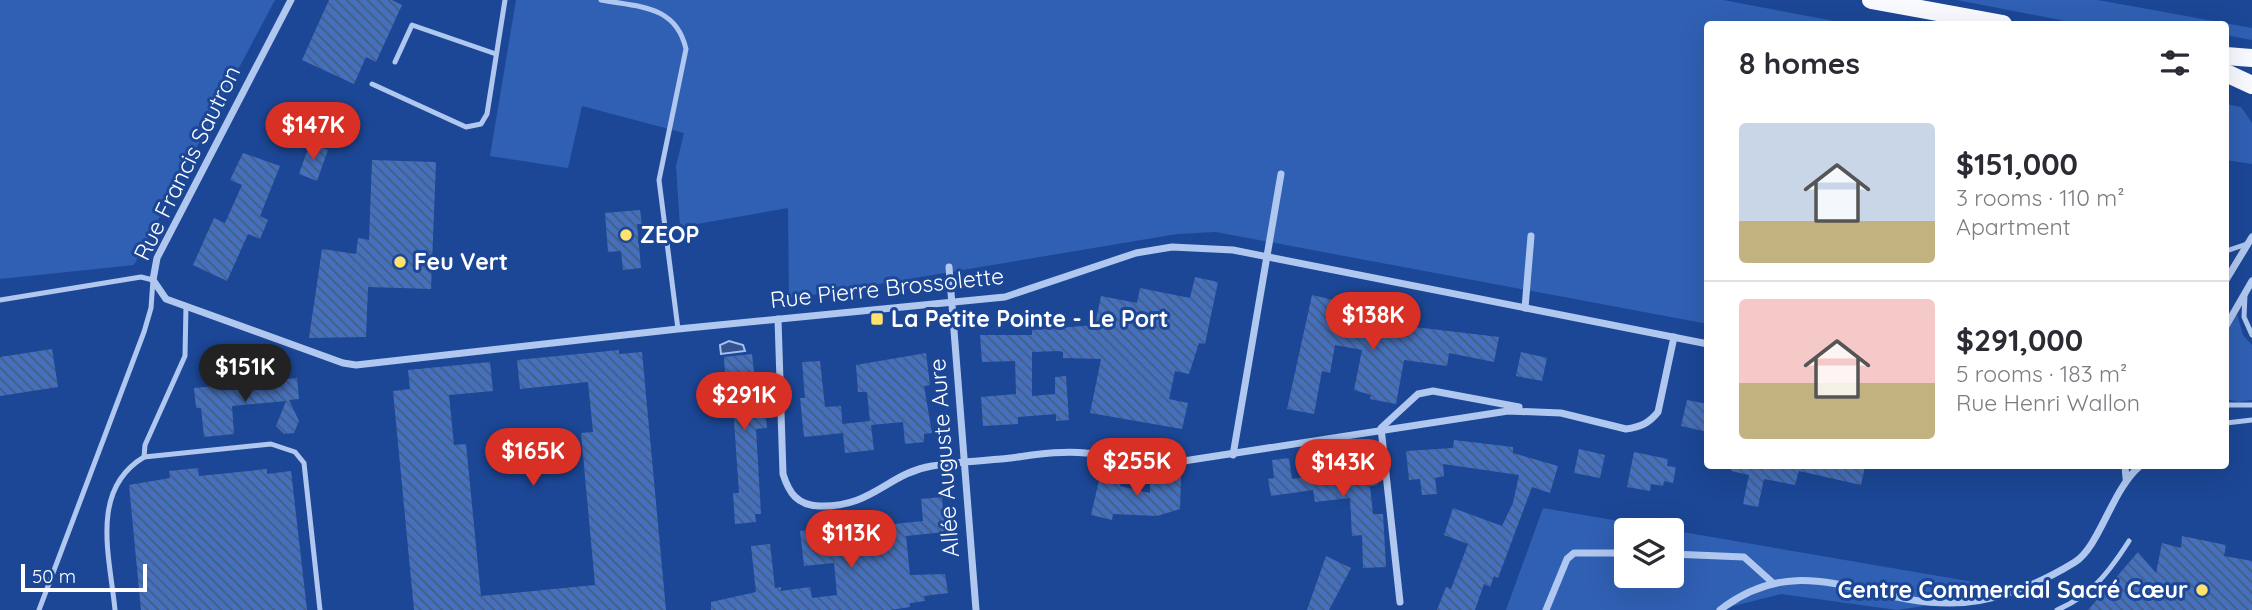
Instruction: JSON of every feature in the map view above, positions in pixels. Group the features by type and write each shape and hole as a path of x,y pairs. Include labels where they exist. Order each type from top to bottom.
{"main road":[{"path":"1871,0 1986,21"},
{"path":"2229,56 2252,58"},
{"path":"2229,74 2252,85"}],"street":[{"name":"Rue Francis Sautron","path":"153,280 157,258 291,0"},
{"path":"1233,455 1281,174"},
{"path":"1525,308 1531,236"},
{"path":"2229,275 2250,241"},
{"name":"Rue Pierre Brossolette","path":"153,280 166,299 311,354 356,365 678,329 1005,297 1099,264 1172,247 1199,247 1266,256 1704,343"},
{"name":"Allée Auguste Aure","path":"950,267 962,463 976,610"},
{"path":"2229,321 2252,281"},
{"path":"778,319 783,474 787,488 796,500 818,506 860,501 917,470 962,463 1063,452 1106,456 1147,465 1233,455 1381,428 1533,410"},
{"path":"1381,428 1418,394 1433,391 1626,429 1640,427 1658,412 1674,337"},
{"path":"1381,428 1401,602"},
{"path":"2125,469 2126,478"},
{"path":"1720,610 1741,593 1773,583 1812,578 1922,601 1986,601 2041,580 2078,560 2126,478 2136,469"},
{"path":"1546,610 1567,559 1574,553 1614,553"},
{"path":"1684,555 1744,557 1773,583"}],"lane":[{"path":"372,84 466,127 475,127 487,114 505,0"},
{"path":"601,0 667,16 683,36 685,49 659,180 678,329"},
{"path":"395,62 412,25 496,54"},
{"path":"2229,250 2250,241"},
{"name":"Rue Francis Sautron","path":"0,300 141,277 153,280"},
{"path":"38,610 144,332 151,308 153,280"},
{"path":"2246,290 2244,317 2252,335"},
{"path":"144,457 145,445 185,356 187,306"},
{"path":"2229,405 2252,405"},
{"path":"2229,424 2252,420"},
{"path":"116,610 106,513 120,477 144,457 271,444 295,452 304,463 320,610"},
{"path":"2057,610 2089,593 2101,582 2129,541"}],"shaded area":[{"path":"0,0 275,0 134,265 0,279"},
{"path":"516,0 1723,0 1834,21 1704,21 1704,323 1216,232 1177,234 789,299 788,208 680,227 676,166 684,133 582,106 568,168 490,156"},
{"path":"1957,0 2098,0 2214,21 2066,21"},
{"path":"2229,24 2252,28 2252,40 2229,36"},
{"path":"2229,105 2241,107 2252,123 2252,164 2229,160"},
{"path":"2237,314 2243,335 2252,345 2252,400 2238,402 2229,400 2229,327"},
{"path":"729,341 743,345 745,351 721,354 720,345"},
{"path":"1543,508 1614,520 1614,588 1684,588 1684,532 2026,591 1897,610 1781,594 1717,610 1506,610"}],"building":[{"path":"329,0 392,0 402,5 376,62 366,57 354,84 302,60"},
{"path":"310,143 328,150 317,181 299,174"},
{"path":"243,153 280,166 260,216 268,220 260,239 248,234 227,281 193,265 214,218 225,223 242,185 230,180"},
{"path":"372,160 436,162 431,289 368,287 366,337 309,338 322,249 356,254 358,238 369,240"},
{"path":"640,210 642,224 637,224 641,268 623,270 621,251 608,252 605,213"},
{"path":"1195,277 1218,282 1205,344 1199,343 1189,374 1175,371 1169,399 1188,403 1182,429 1090,413 1101,359 1063,358 1063,352 1059,351 1032,352 1032,396 1055,394 1055,377 1066,376 1069,420 1056,421 1056,414 1018,417 1018,424 983,426 981,397 1016,394 1015,361 982,362 980,335 1032,335 1032,330 1095,325 1101,296 1137,303 1140,288 1190,298"},
{"path":"1312,295 1342,302 1341,305 1350,307 1349,314 1397,325 1499,337 1494,362 1449,353 1447,366 1404,360 1396,404 1370,399 1371,395 1354,390 1362,350 1335,345 1330,373 1322,371 1314,414 1287,409"},
{"path":"52,349 58,387 0,396 0,357"},
{"path":"619,350 619,354 642,352 666,610 414,610 393,391 410,389 408,370 490,362 493,391 449,395 454,445 466,444 481,596 595,585 581,433 593,432 588,382 520,389 517,360"},
{"path":"1521,352 1547,358 1542,381 1516,376"},
{"path":"926,353 930,385 924,386 932,433 924,434 924,442 905,444 903,422 871,425 874,450 845,453 842,424 870,421 867,392 858,392 856,365"},
{"path":"752,354 757,398 764,398 767,428 756,429 761,514 755,514 756,522 735,524 733,493 739,493 732,392 715,393 713,375 725,374 724,357"},
{"path":"820,361 825,407 841,406 843,433 804,437 800,398 805,398 802,362"},
{"path":"297,378 299,399 289,400 299,421 294,433 284,434 276,426 286,401 232,406 234,434 204,437 201,408 196,408 194,388"},
{"path":"1687,400 1704,403 1704,431 1681,426"},
{"path":"1454,440 1513,447 1513,453 1558,466 1550,493 1532,487 1498,578 1494,576 1490,587 1484,584 1475,610 1437,610 1446,587 1451,589 1468,544 1444,535 1453,508 1502,526 1513,503 1519,475 1443,464 1444,476 1435,478 1437,494 1422,495 1420,479 1409,480 1406,451 1453,448"},
{"path":"1579,449 1605,455 1600,478 1574,473"},
{"path":"1634,452 1668,459 1667,466 1676,467 1673,483 1664,481 1663,486 1651,484 1650,491 1627,487"},
{"path":"1373,454 1378,485 1370,486 1373,514 1383,514 1386,567 1363,568 1362,535 1352,536 1350,498 1315,502 1313,490 1271,496 1268,479 1274,478 1272,460 1289,458 1292,479 1340,472 1339,466 1348,466 1347,457"},
{"path":"198,468 199,476 267,469 267,474 291,471 307,610 141,610 129,485 170,478 169,471"},
{"path":"1799,469 1795,485 1764,479 1758,507 1743,504 1749,475 1731,471"},
{"path":"1800,469 1864,469 1861,485"},
{"path":"1150,475 1181,476 1180,509 1157,516 1113,514 1112,520 1091,515 1100,476 1121,480 1120,486 1150,493"},
{"path":"942,497 945,532 906,536 910,575 945,574 948,593 924,596 925,601 890,610 711,610 711,602 756,592 751,546 770,544 775,588 781,587 781,591 810,587 812,598 837,595 834,563 804,566 800,531 831,527 832,536 884,531 884,525 923,521 921,499"},
{"name":"Centre Commercial Sacré Cœur","path":"2182,536 2226,545 2224,556 2252,561 2252,610 2088,610 2138,552 2156,573 2162,543 2181,548"},
{"path":"1326,556 1351,568 1329,610 1307,610"}],"place":[{"name":"ZEOP","path":"626,235"},
{"name":"Feu Vert","path":"400,262"},
{"name":"La Petite Pointe - Le Port","path":"877,319"},
{"name":"Centre Commercial Sacré Cœur","path":"2202,590"}]}
